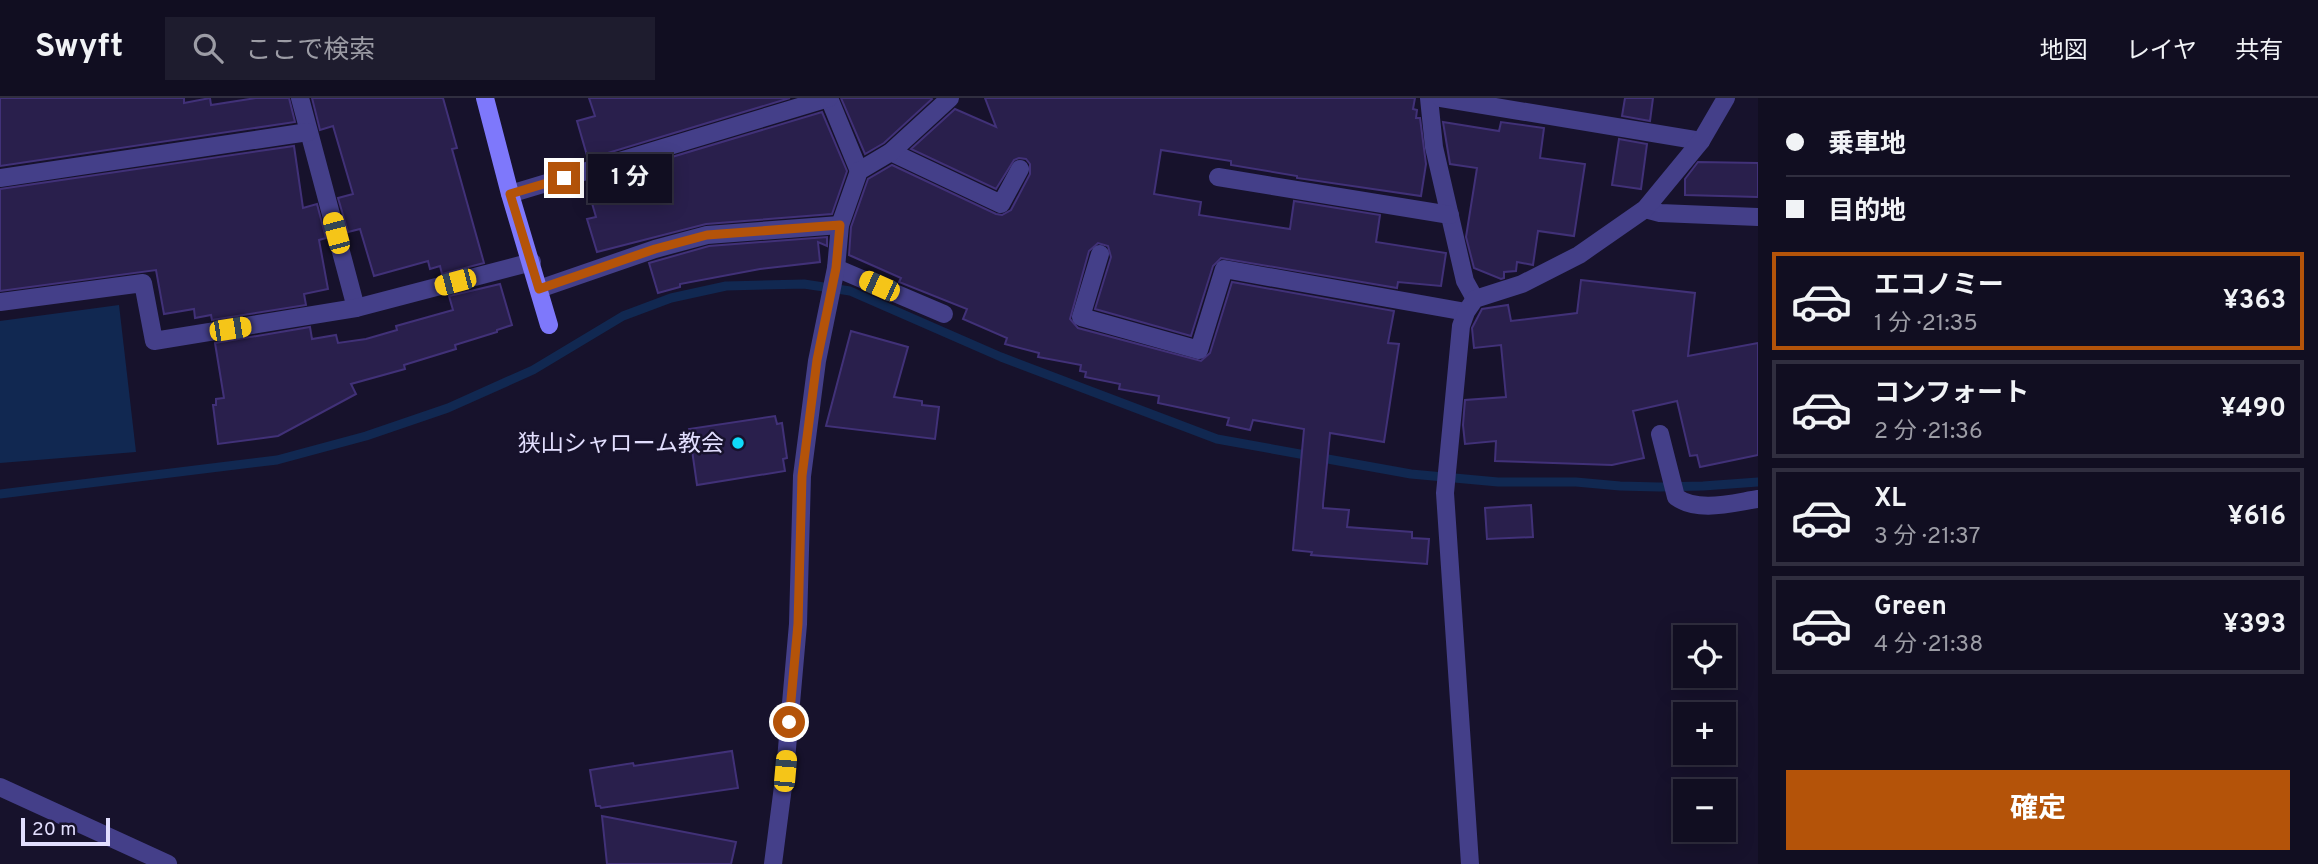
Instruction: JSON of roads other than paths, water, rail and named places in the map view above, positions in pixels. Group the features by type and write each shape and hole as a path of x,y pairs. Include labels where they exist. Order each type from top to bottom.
{"street":[{"path":"300,98 356,308"},
{"path":"485,98 549,325"},
{"path":"510,194 829,98 859,171"},
{"path":"773,864 785,771 798,624 802,476 817,360 836,268 840,225 859,171 891,152 950,98"},
{"path":"1429,98 1434,147 1470,306 1461,326 1445,494 1470,864"},
{"path":"1441,98 1701,141"},
{"path":"1100,254 1081,317 1199,350 1224,269 1470,306 1522,284 1579,255 1645,209 1701,141 1726,98"},
{"path":"0,178 308,132"},
{"path":"891,152 1001,204 1020,169"},
{"path":"1217,177 1450,215"},
{"path":"1645,209 1660,213 1758,217"},
{"path":"539,289 655,249 707,235 840,225"},
{"path":"0,302 144,282 154,341 356,308 532,262"},
{"path":"836,268 944,314"},
{"path":"1660,434 1676,497 1687,505 1713,505 1758,499"},
{"path":"0,787 168,864"}],"water":[{"path":"119,305 136,452 0,463 0,321"}],"waterway":[{"path":"0,494 277,460 366,436 448,408 533,370 623,316 671,298 726,286 804,284 850,291 1001,357 1217,439 1411,474 1498,482 1576,482 1659,487 1758,482"}],"place":[{"name":"狭山シャローム教会","path":"738,443"}]}
